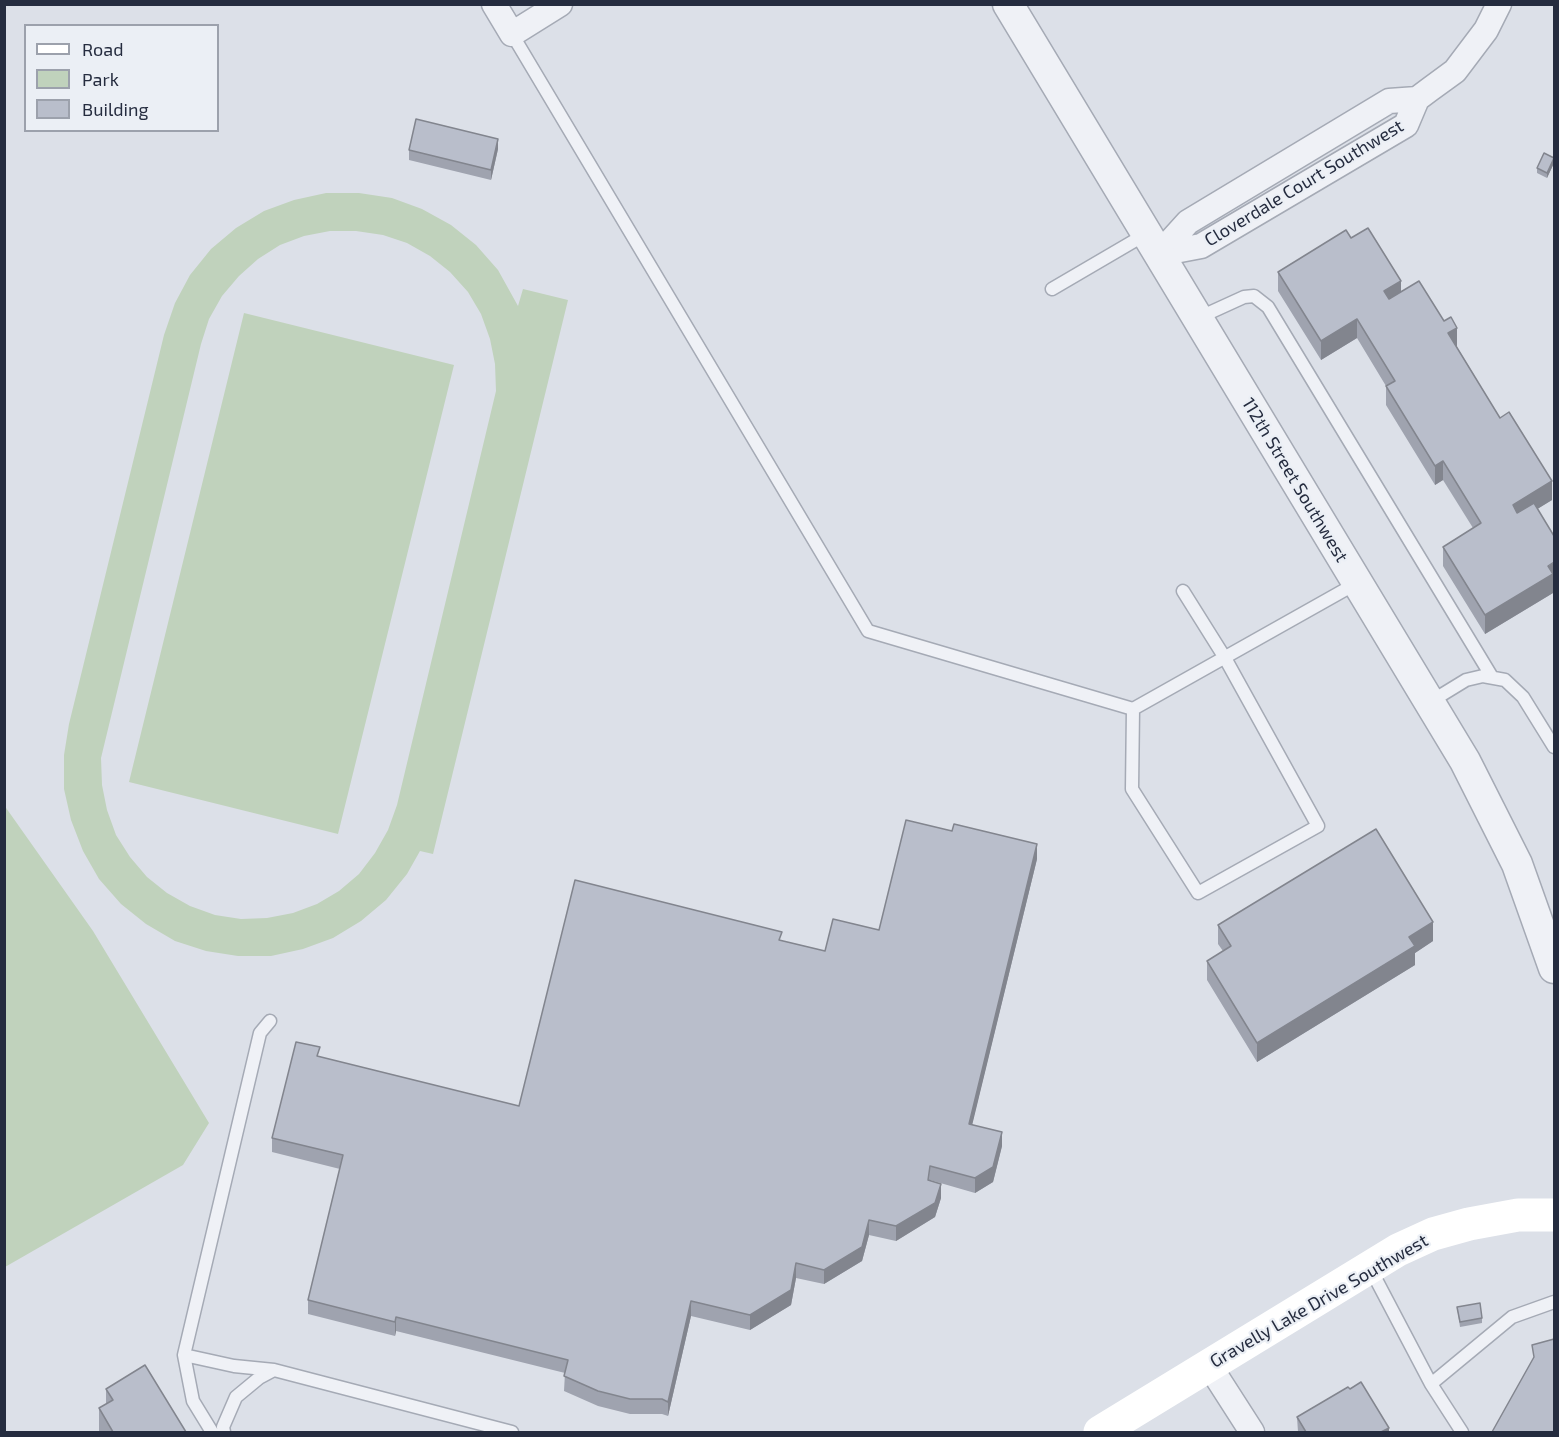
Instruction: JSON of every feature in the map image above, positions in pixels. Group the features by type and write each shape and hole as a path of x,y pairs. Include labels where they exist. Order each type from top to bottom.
{"main road":[{"name":"Gravelly Lake Drive Southwest","path":"1100,1432 1369,1267 1415,1242 1450,1228 1518,1215 1554,1215"}],"street":[{"path":"494,4 512,34 560,4"},
{"name":"112th Street Southwest","path":"1008,4 1465,761 1517,864 1554,968"},
{"name":"Cloverdale Court Southwest","path":"1153,244 1378,107 1389,101 1417,99 1455,71 1486,30 1499,4"},
{"path":"1209,1365 1252,1432"}],"lane":[{"path":"512,34 868,631 1133,709 1357,583"},
{"path":"1052,289 1153,244"},
{"path":"1198,318 1244,297 1254,296 1268,307 1492,677"},
{"path":"1133,709 1132,789 1198,893 1318,826 1225,658 1183,591"},
{"path":"1429,702 1466,680 1492,677 1505,680 1523,697 1554,747"},
{"path":"212,1432 193,1401 184,1355 260,1033 270,1021"},
{"path":"1369,1267 1431,1384 1462,1432"},
{"path":"1431,1384 1512,1317 1554,1302"},
{"path":"184,1355 234,1366 274,1370 512,1432"},
{"path":"224,1432 223,1427 236,1397 259,1378 274,1370"}],"green space":[{"path":"326,193 359,193 392,198 422,209 451,225 476,245 498,270 518,306 523,289 568,300 433,854 420,851 407,874 386,900 361,921 333,938 303,949 271,956 238,956 206,951 175,941 146,924 121,904 99,879 83,851 71,820 64,789 64,755 69,724 164,335 175,303 190,275 211,249 236,228 264,211 294,200","holes":["330,231 356,231 383,235 407,243 430,256 450,272 468,292 481,314 490,339 495,364 496,391 397,805 388,830 375,853 359,874 339,891 317,904 293,913 267,918 241,919 215,915 190,906 167,893 147,877 130,857 116,835 107,810 102,785 101,758 209,319 222,296 239,276 258,259 280,245 304,236"]},
{"path":"244,313 454,365 338,834 129,782"},
{"path":"4,805 93,931 209,1123 183,1165 5,1267"}],"building":[{"path":"416,119 498,139 491,170 409,150"},
{"path":"1544,153 1554,158 1547,173 1537,168"},
{"path":"1368,228 1401,281 1384,291 1389,299 1419,281 1444,321 1451,317 1457,328 1448,333 1500,418 1509,412 1552,481 1513,505 1517,513 1534,503 1554,536 1554,562 1548,566 1553,574 1485,615 1443,547 1481,523 1443,461 1435,466 1386,386 1395,381 1357,319 1321,341 1278,272 1346,230 1351,238"},
{"path":"906,820 952,831 954,824 1037,844 969,1124 1002,1132 993,1167 975,1178 930,1166 928,1180 941,1184 935,1203 896,1226 869,1220 862,1247 824,1270 796,1263 791,1290 750,1315 691,1301 668,1402 662,1399 630,1399 598,1391 564,1376 568,1360 396,1317 395,1322 308,1300 343,1155 272,1138 296,1042 320,1047 317,1056 519,1106 575,880 782,932 779,940 825,951 833,919 879,930"},
{"path":"1376,829 1433,922 1409,937 1415,946 1257,1043 1207,961 1231,946 1218,925"},
{"path":"1480,1303 1482,1318 1460,1322 1457,1307"},
{"path":"1554,1339 1554,1432 1492,1432 1534,1357 1532,1345"},
{"path":"145,1365 186,1432 113,1432 99,1408 113,1400 106,1389"},
{"path":"1361,1382 1389,1428 1381,1432 1306,1432 1297,1417 1348,1387 1350,1389"}]}
